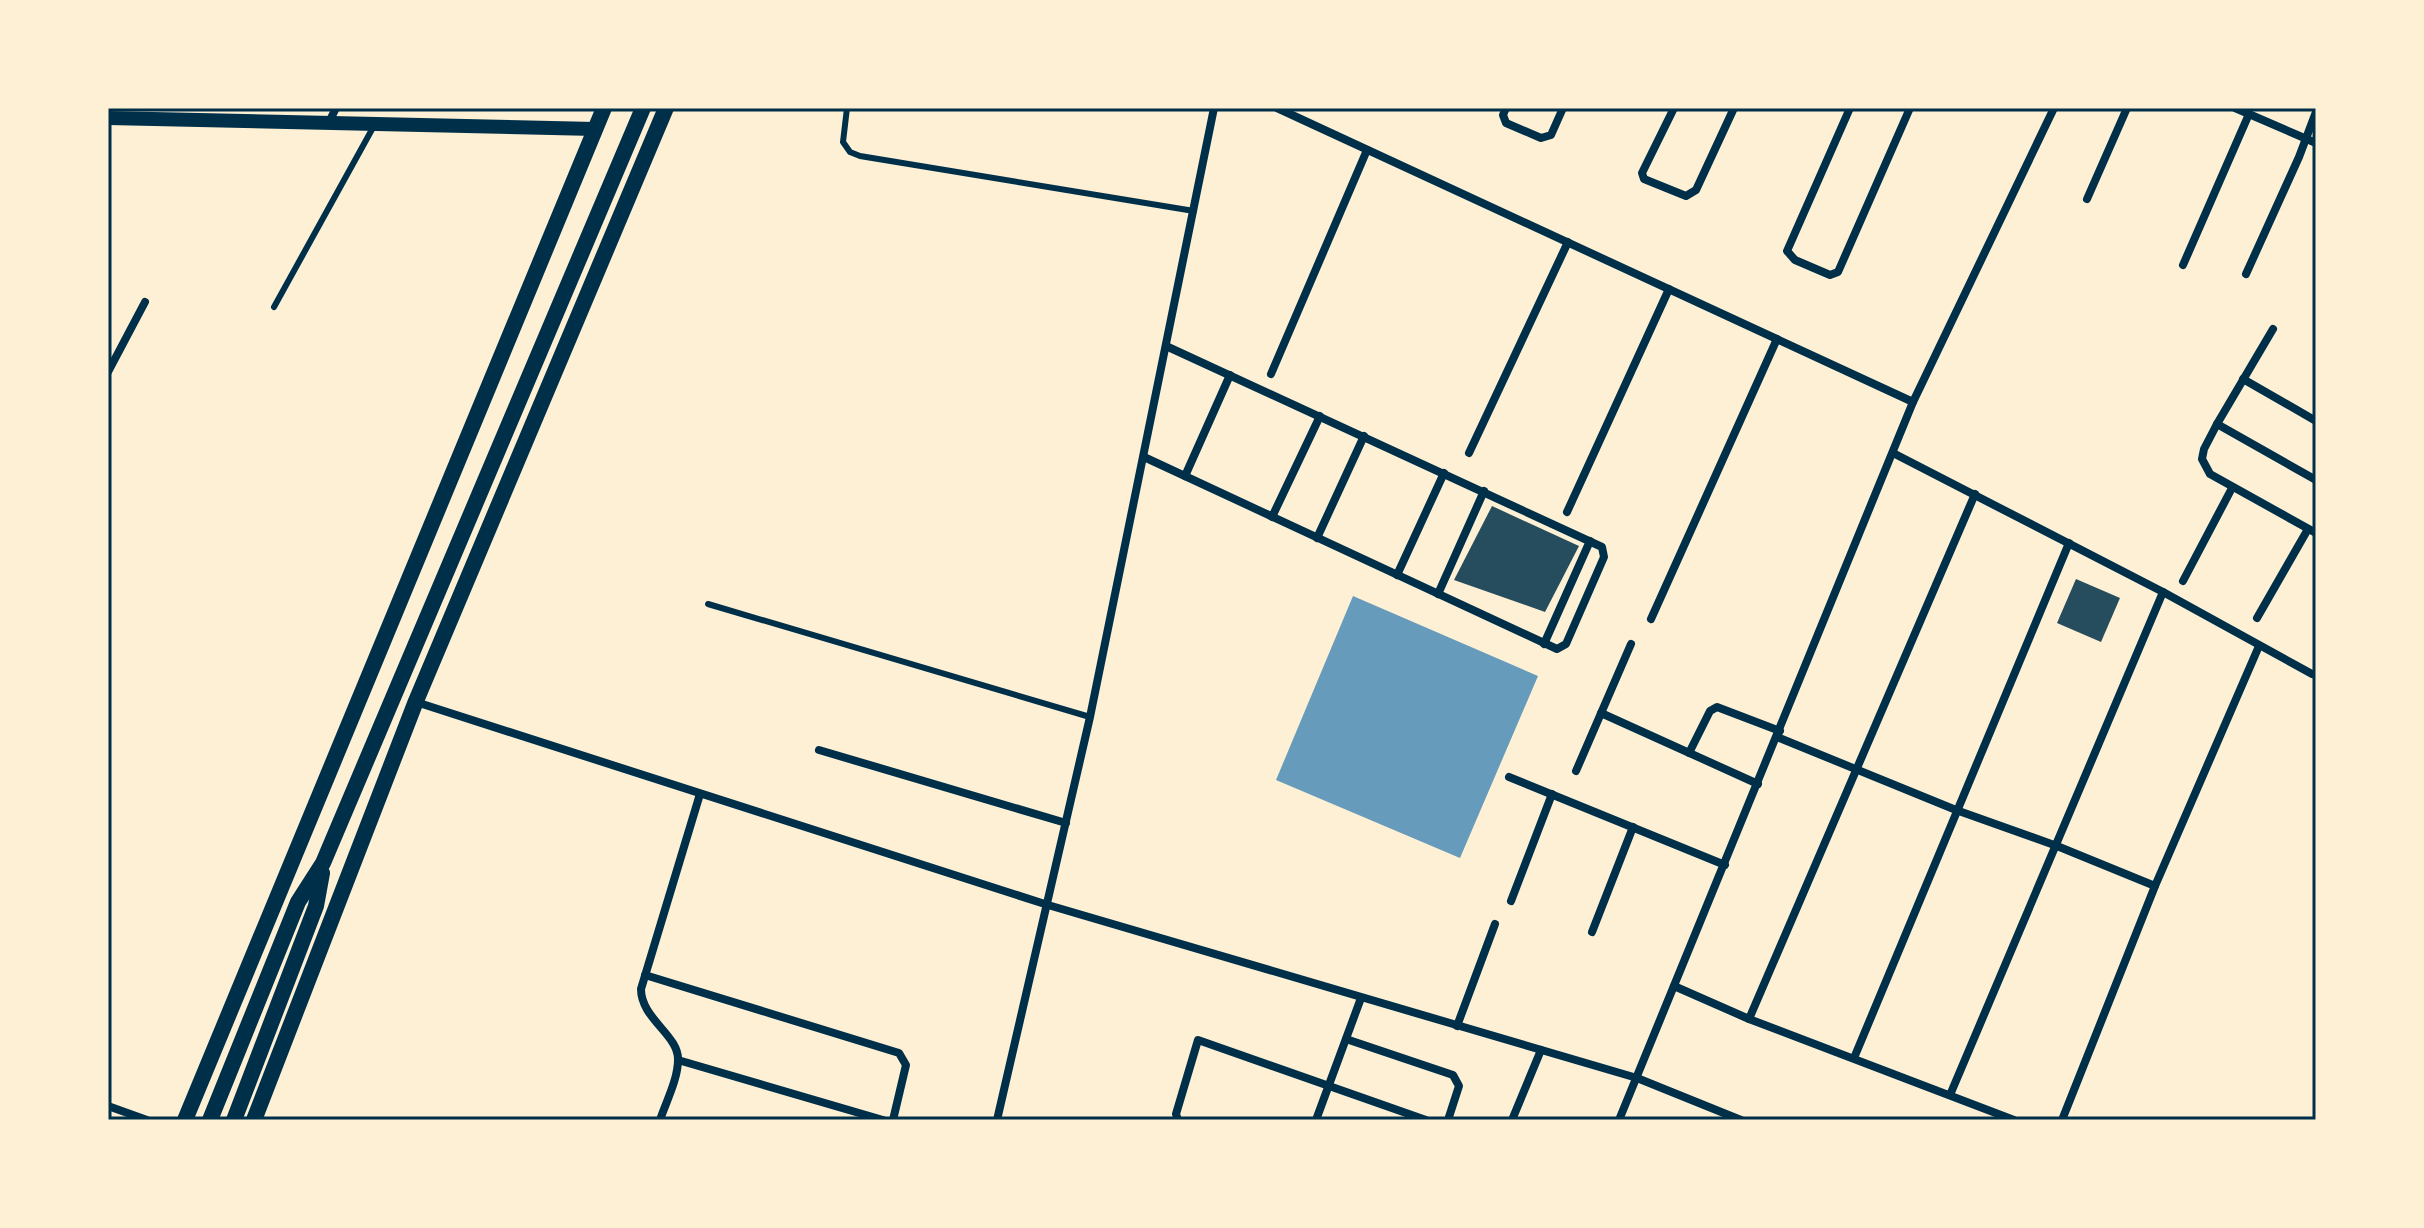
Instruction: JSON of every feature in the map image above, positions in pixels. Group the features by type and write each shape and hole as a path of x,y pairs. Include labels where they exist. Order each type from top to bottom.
{"main road":[{"path":"185,1120 604,108"},
{"path":"210,1120 298,902 323,863 643,108"},
{"path":"254,1120 416,701 666,108"},
{"path":"234,1120 316,906 323,863"}],"street":[{"path":"997,1120 1090,717 1214,108"},
{"path":"1277,108 1913,402"},
{"path":"1506,108 1503,119 1506,123 1541,138 1551,135 1563,108"},
{"path":"1674,108 1642,173 1644,179 1686,196 1696,190 1734,108"},
{"path":"1850,108 1787,251 1795,260 1830,275 1838,272 1910,108"},
{"path":"1619,1120 1913,402 2054,108"},
{"path":"2087,199 2127,108"},
{"path":"2235,108 2316,143"},
{"path":"2246,274 2316,112"},
{"path":"108,118 178,114 332,115 375,124 595,129"},
{"path":"2183,265 2249,114"},
{"path":"1271,374 1367,150"},
{"path":"1469,453 1568,242"},
{"path":"1567,512 1669,289"},
{"path":"108,372 145,302"},
{"path":"2257,618 2312,531 2210,474 2202,459 2217,424 2273,329"},
{"path":"1651,619 1777,339"},
{"path":"1144,457 1557,649 1566,644 1604,557 1602,547 1590,541 1166,346"},
{"path":"1185,476 1230,375"},
{"path":"2243,379 2316,421"},
{"path":"1272,517 1320,416"},
{"path":"2217,424 2316,480"},
{"path":"1317,538 1364,436"},
{"path":"1893,453 2163,592 2312,674"},
{"path":"1397,575 1444,473"},
{"path":"2183,581 2232,488"},
{"path":"1438,594 1484,491"},
{"path":"1749,1019 1975,494"},
{"path":"1544,644 1590,541"},
{"path":"1854,1058 2069,543"},
{"path":"1950,1095 2163,592"},
{"path":"1576,771 1631,644"},
{"path":"2062,1120 2155,886 2259,646"},
{"path":"416,701 1048,905 1637,1078 1741,1120"},
{"path":"1689,753 1706,717 1717,707 1956,810 2057,846 2155,886"},
{"path":"1601,713 1758,784"},
{"path":"819,750 1066,823"},
{"path":"1509,777 1725,865"},
{"path":"660,1120 678,1060 673,1045 641,1000 645,975 700,794"},
{"path":"1511,901 1552,794"},
{"path":"1592,932 1633,827"},
{"path":"1457,1026 1495,924"},
{"path":"645,975 899,1053 906,1065 893,1120"},
{"path":"1674,986 1749,1019 2014,1120"},
{"path":"1316,1120 1361,998"},
{"path":"1346,1039 1453,1075 1459,1086 1448,1120"},
{"path":"1178,1120 1176,1114 1198,1040 1426,1120"},
{"path":"1512,1120 1541,1050"},
{"path":"678,1060 883,1120"},
{"path":"108,1106 147,1120"}],"lane":[{"path":"847,108 843,142 850,152 860,156 1194,211"},
{"path":"274,307 375,124"},
{"path":"708,604 1090,717"}],"water":[{"path":"1353,596 1538,676 1460,858 1276,780"}],"building":[{"path":"1492,506 1579,546 1545,612 1454,580"},
{"path":"2076,579 2120,598 2101,642 2057,623"}]}
